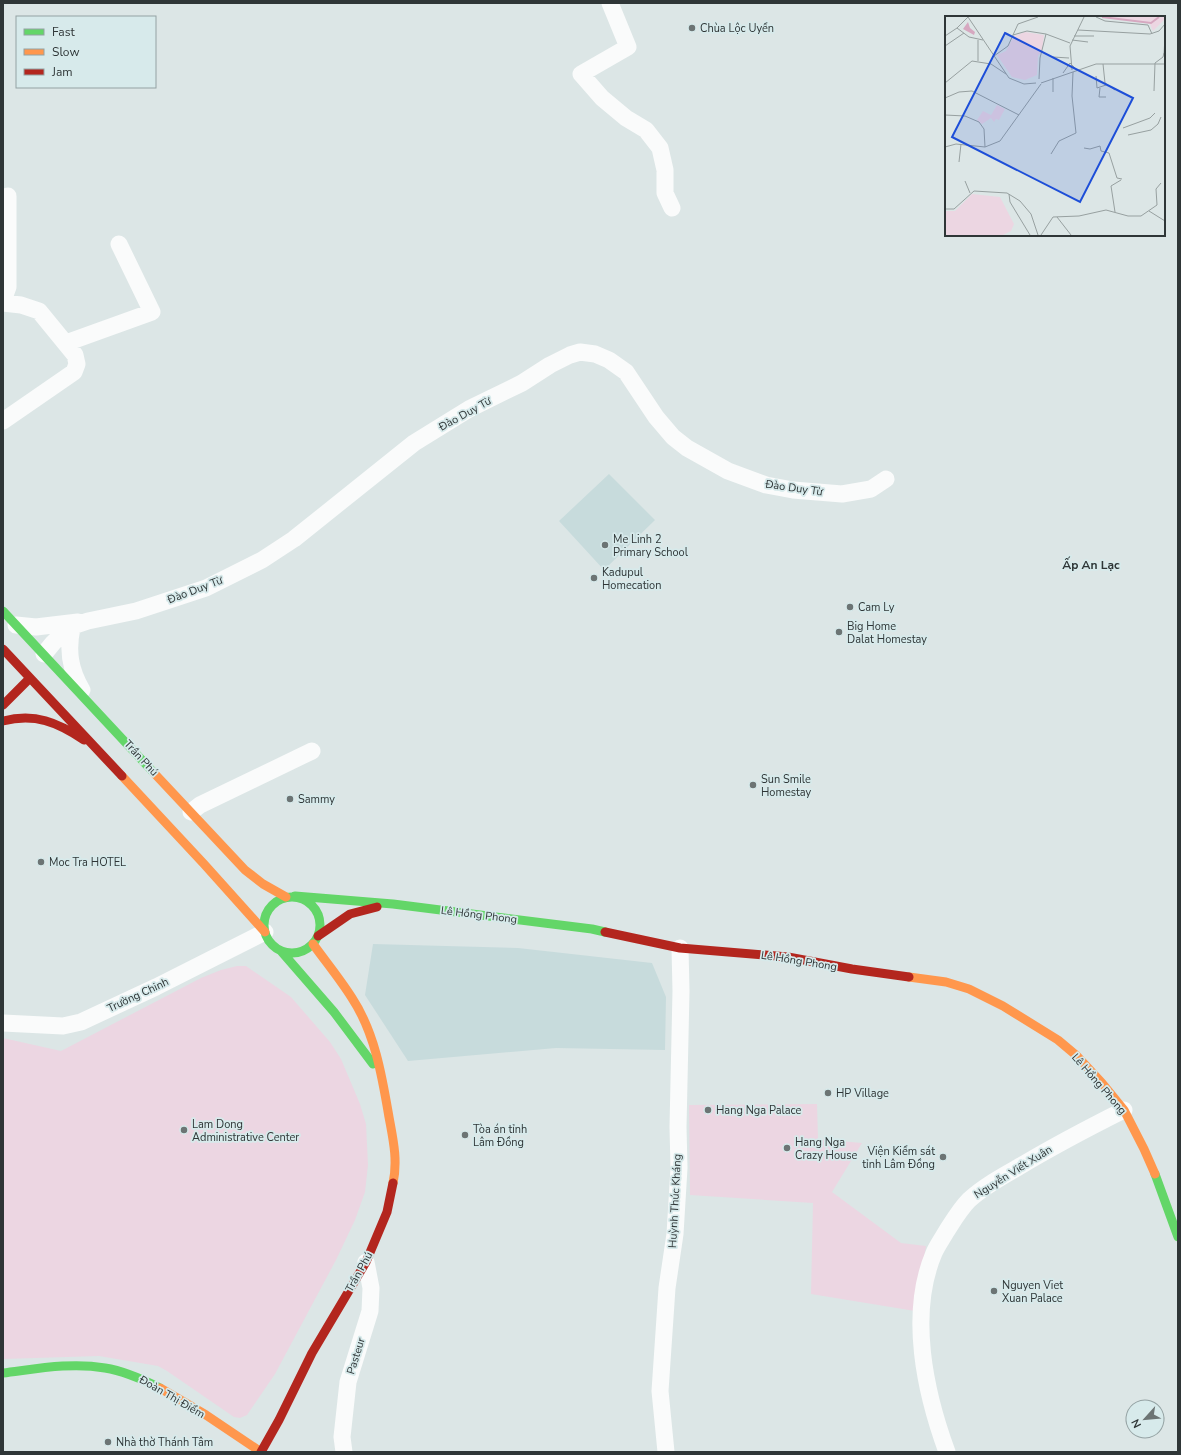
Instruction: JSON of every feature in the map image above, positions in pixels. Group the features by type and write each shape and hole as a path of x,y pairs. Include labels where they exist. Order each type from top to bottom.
{"main road":[{"name":"Trần Phú","path":"3,611 42,657 88,701 245,870 263,884 290,896"},
{"path":"3,649 32,675 95,747 204,864 264,932 268,940 281,951 290,953 307,949 316,940 350,914 393,904"},
{"path":"3,705 32,675"},
{"path":"3,721 23,718 41,719 71,730 95,747"},
{"path":"264,932 266,914 270,906 277,900 290,896 303,898 311,903 317,910 320,919 320,928 316,940"},
{"name":"Lê Hồng Phong","path":"290,896 393,904 592,929 680,948 788,957 852,969 946,982 969,989 1003,1006 1058,1040 1077,1056 1124,1110 1144,1149 1156,1177 1178,1237"},
{"name":"Trần Phú","path":"261,1452 279,1420 312,1353 366,1262 387,1212 394,1179 396,1157 382,1076 375,1050 353,999 316,940"},
{"name":"Trần Phú","path":"281,951 334,1012 382,1076"},
{"name":"Đoàn Thị Điểm","path":"3,1373 74,1366 106,1368 131,1374 160,1387 261,1452"}],"street":[{"path":"610,3 628,47 581,74 602,98 626,118 646,130 660,148 665,170 665,193 672,208"},
{"path":"3,421 74,372 77,364 75,355 40,311 21,305 3,302 8,287 8,196"},
{"path":"66,343 152,312 119,244"},
{"name":"Đào Duy Từ","path":"42,657 61,635 72,628 88,621 136,611 206,588 262,560 294,539 414,443 469,409 522,383 550,365 570,355 580,352 595,354 609,360 626,372 656,417 673,437 687,448 728,471 766,485 793,490 842,494 872,489 886,479"},
{"path":"16,625 36,627 88,621"},
{"path":"72,628 69,642 69,656 73,671 88,701"},
{"path":"191,812 207,802 312,751"},
{"name":"Trường Chinh","path":"3,1023 63,1026 81,1022 156,987 264,932"},
{"name":"Huỳnh Thúc Kháng","path":"666,1452 660,1392 667,1288 675,1234 679,1168 680,948"},
{"name":"Nguyễn Viết Xuân","path":"947,1452 938,1428 924,1368 921,1318 927,1273 934,1252 955,1217 969,1200 1007,1173 1034,1157 1124,1110"},
{"name":"Pasteur","path":"344,1452 342,1437 348,1382 370,1311 371,1288 366,1262"}],"shaded area":[{"name":"Me Linh 2 Primary School","path":"609,474 655,520 604,570 559,521"},
{"path":"373,944 518,948 652,963 666,997 665,1050 556,1048 408,1061 365,995"},
{"path":"237,966 246,966 291,997 330,1042 341,1059 360,1104 366,1124 368,1165 365,1192 355,1220 336,1260 275,1374 247,1415 240,1418 234,1417 158,1366 99,1356 3,1359 3,1038 61,1051 201,978 221,970"},
{"path":"817,1104 818,1139 862,1143 832,1192 901,1243 926,1246 915,1311 811,1294 813,1203 690,1195 689,1105"}],"traffic: fast":[{"path":"3,611 154,773"},
{"path":"295,896 393,904 592,929 605,932"},
{"path":"286,897 298,897 308,901 316,909 320,919 320,925 320,931 316,941 308,949 298,953 286,953 276,949 268,941 264,931 264,919 268,909 276,901 286,897"},
{"path":"281,951 334,1012 373,1064"},
{"path":"1155,1174 1178,1237"},
{"path":"3,1373 66,1366 92,1366 126,1373 160,1388"}],"traffic: slow":[{"path":"154,773 245,870 263,884 286,897"},
{"path":"122,776 265,932"},
{"path":"313,944 338,977 360,1011 372,1040 384,1086 393,1141 395,1158 393,1183"},
{"path":"909,977 946,982 969,989 1003,1006 1058,1040 1077,1056 1124,1110 1155,1174"},
{"path":"160,1388 206,1415 261,1452"}],"traffic: jam":[{"path":"3,649 122,776"},
{"path":"3,705 30,678"},
{"path":"3,721 25,718 45,721 64,728 84,740"},
{"path":"318,936 350,914 377,907"},
{"path":"605,932 680,948 788,957 852,969 909,977"},
{"path":"261,1452 279,1420 312,1353 366,1262 387,1212 393,1183"}],"place":[{"name":"Chùa Lộc Uyển","path":"692,28"},
{"name":"Me Linh 2 Primary School","path":"605,545"},
{"name":"Kadupul Homecation","path":"594,578"},
{"name":"Cam Ly","path":"850,607"},
{"name":"Big Home Dalat Homestay","path":"839,632"},
{"name":"Sun Smile Homestay","path":"753,785"},
{"name":"Sammy","path":"290,799"},
{"name":"Moc Tra HOTEL","path":"41,862"},
{"name":"HP Village","path":"828,1093"},
{"name":"Hang Nga Palace","path":"708,1110"},
{"name":"Lam Dong Administrative Center","path":"184,1130"},
{"name":"Tòa án tỉnh Lâm Đồng","path":"465,1135"},
{"name":"Hang Nga Crazy House","path":"787,1148"},
{"name":"Viện Kiểm sát tỉnh Lâm Đồng","path":"943,1157"},
{"name":"Nguyen Viet Xuan Palace","path":"994,1291"},
{"name":"Nhà thờ Thánh Tâm","path":"108,1442"}],"district":[{"name":"Ấp An Lạc","path":"1091,565"}]}
